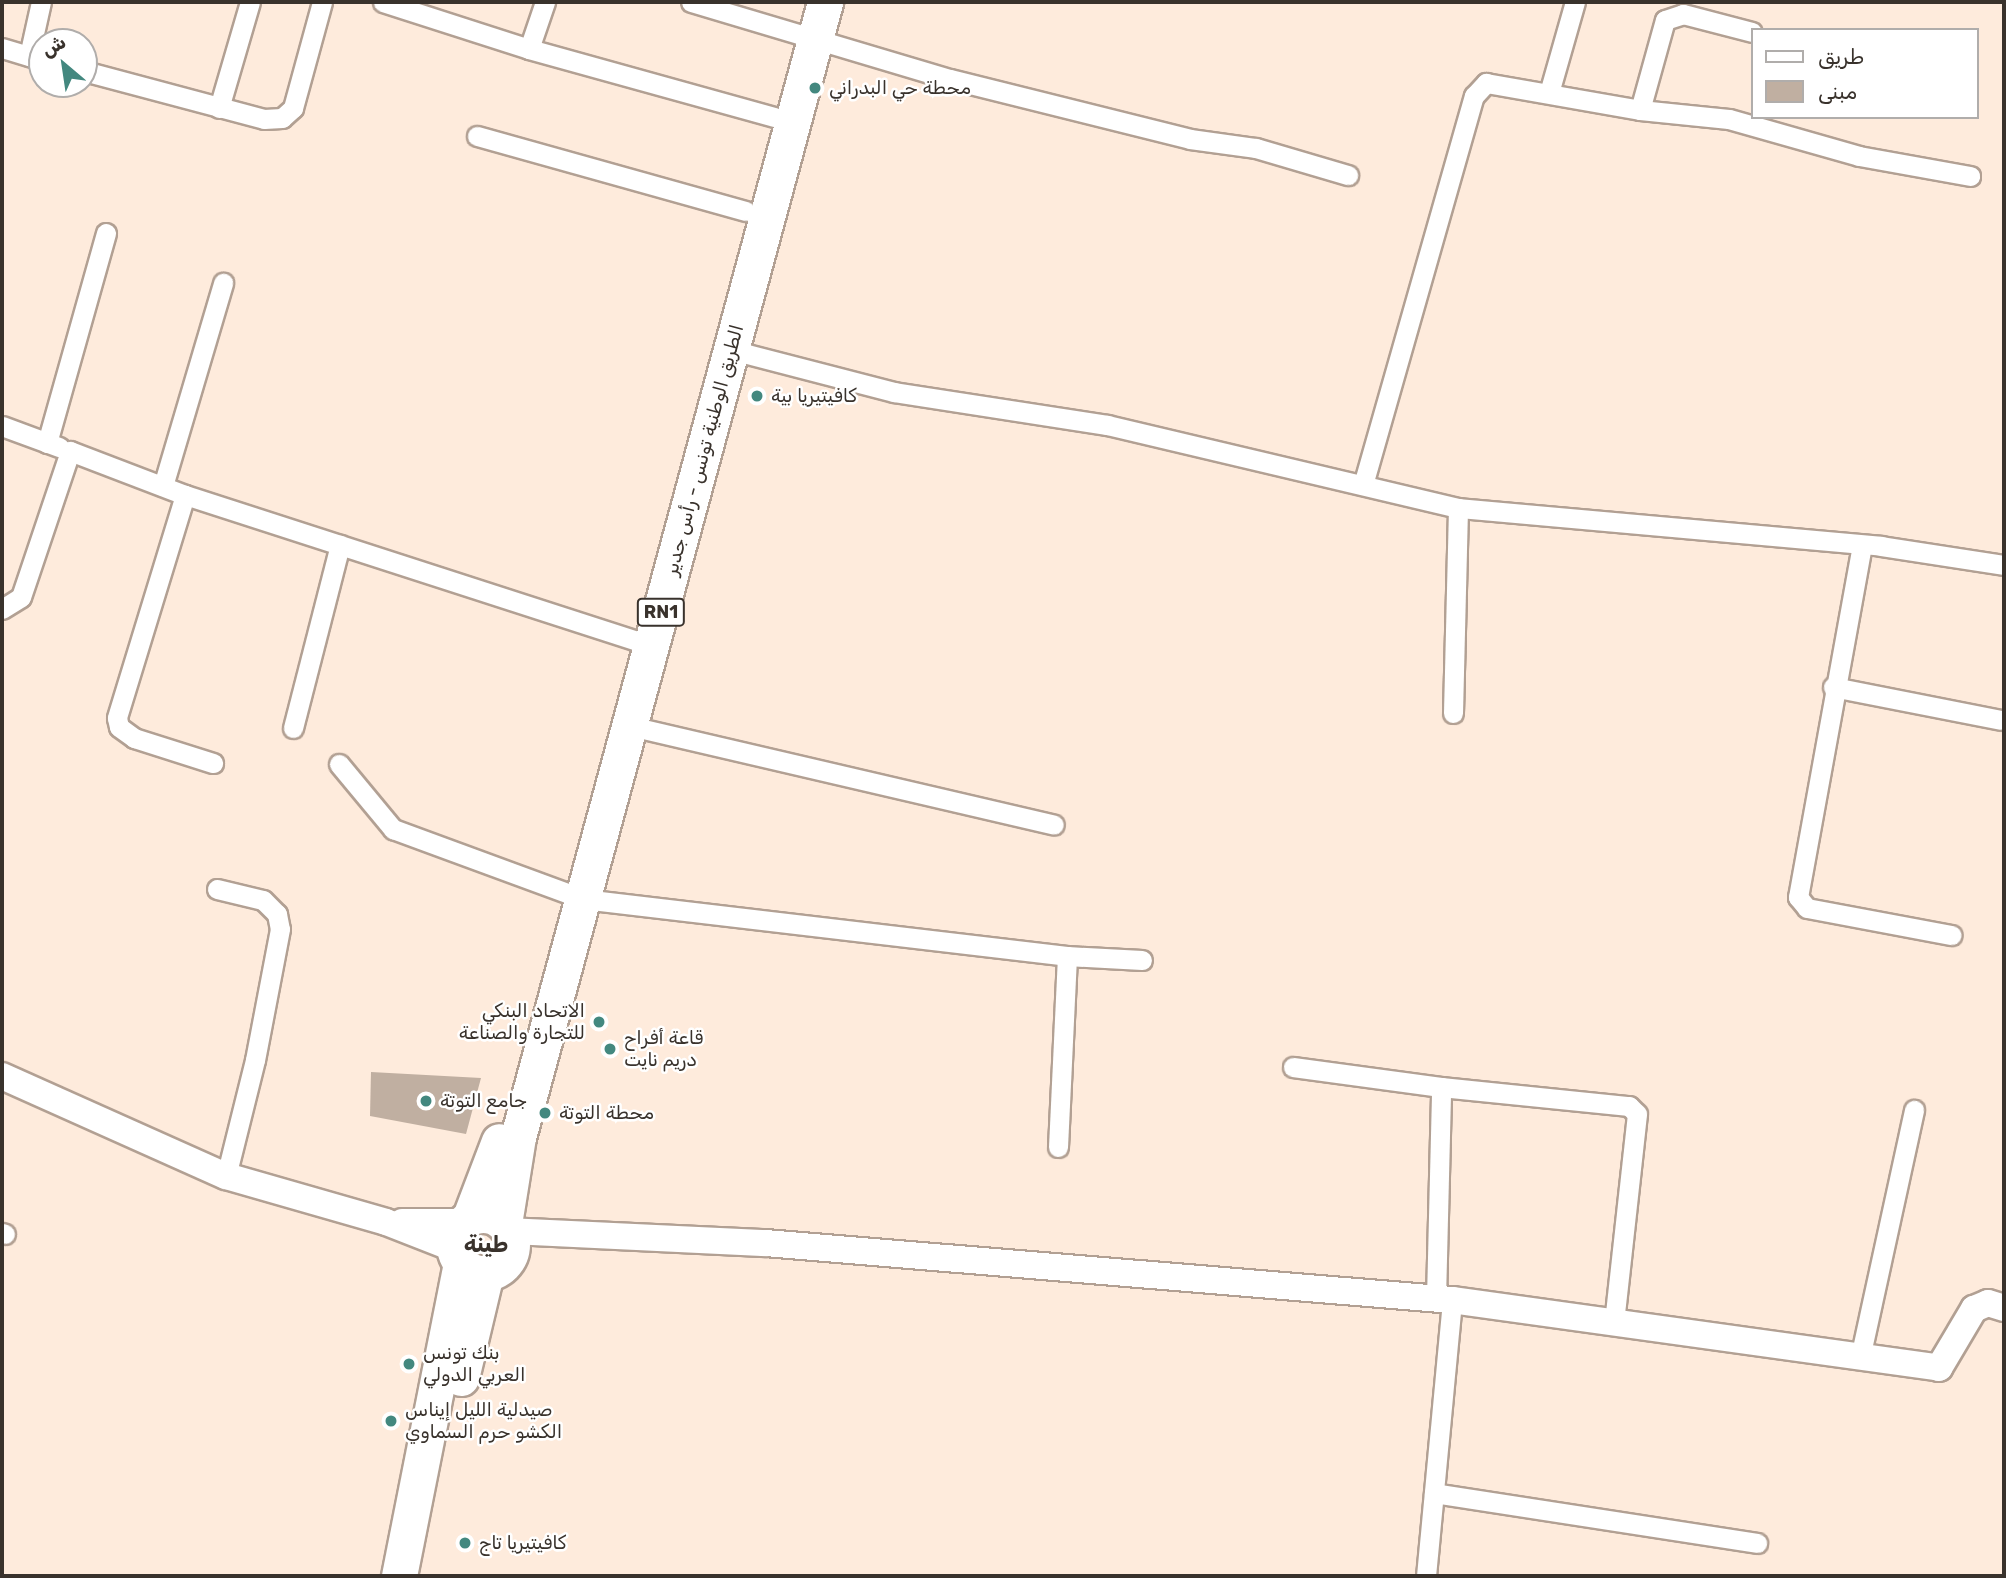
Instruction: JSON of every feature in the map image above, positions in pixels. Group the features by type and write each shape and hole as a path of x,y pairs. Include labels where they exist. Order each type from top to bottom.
{"highway":[{"name":"الطريق الوطنية تونس - رأس جدير","path":"723,348 746,211 806,24 825,2"},
{"name":"الطريق الوطنية تونس - رأس جدير","path":"399,1576 467,1245 574,896 723,348 806,24"},
{"name":"الطريق الوطنية تونس - رأس جدير","path":"507,1228 518,1137 574,896 630,726 643,644"},
{"path":"467,1245 488,1215 507,1228"},
{"name":"RN1","path":"467,1245 509,1258 507,1228"},
{"name":"الطريق الوطنية تونس - رأس جدير","path":"418,1576 467,1245"}],"street":[{"path":"39,28 41,2"},
{"path":"98,75 264,119 288,115 323,2"},
{"path":"383,2 529,49 775,117"},
{"path":"529,49 545,2"},
{"path":"691,2 806,24 1082,113 1190,139 1256,148 1348,175"},
{"path":"1549,93 1575,2"},
{"path":"219,108 246,3"},
{"path":"1640,110 1665,20 1683,14 1750,32"},
{"path":"2,48 28,56"},
{"path":"1363,485 1474,96 1486,83 1495,82 1640,110 1729,120 1859,156 1970,176"},
{"path":"477,136 746,211"},
{"path":"47,443 106,233"},
{"path":"163,486 223,283"},
{"path":"723,348 894,392 1107,425 1458,508 1862,545 2004,565"},
{"path":"2,426 185,495 643,644"},
{"path":"2,609 21,597 70,451"},
{"path":"185,495 117,718 119,727 134,738 213,763"},
{"path":"1453,713 1458,508"},
{"path":"293,728 340,545"},
{"path":"1862,545 1833,687 1800,903 1807,908 1951,935"},
{"path":"1833,687 2000,720"},
{"path":"630,726 1054,825"},
{"path":"339,764 393,830 574,896 1067,956 1142,960"},
{"path":"217,889 263,900 277,914 280,929 226,1176"},
{"path":"1058,1147 1067,956"},
{"path":"1293,1067 1441,1087 1629,1106 1636,1112 1614,1324"},
{"path":"2,1076 226,1176 467,1245"},
{"path":"1426,1576 1434,1493 1444,1300 1441,1087"},
{"path":"1860,1358 1914,1110"},
{"path":"507,1228 740,1242 1444,1300 1939,1368 1974,1309 1988,1303 2004,1308"},
{"path":"1434,1493 1757,1543"}],"building":[{"path":"371,1072 481,1078 466,1134 370,1116"}],"place":[{"name":"محطة حي البدراني","path":"815,88"},
{"name":"كافيتيريا بية","path":"757,396"},
{"name":"الاتحاد البنكي للتجارة والصناعة","path":"599,1022"},
{"name":"قاعة أفراح دريم نايت","path":"610,1049"},
{"name":"جامع التوتة","path":"426,1101"},
{"name":"محطة التوتة","path":"545,1113"},
{"name":"بنك تونس العربي الدولي","path":"409,1364"},
{"name":"صيدلية الليل إيناس الكشو حرم السماوي","path":"391,1421"},
{"name":"كافيتيريا تاج","path":"465,1543"}],"district":[{"name":"طينة","path":"486,1244"}]}
